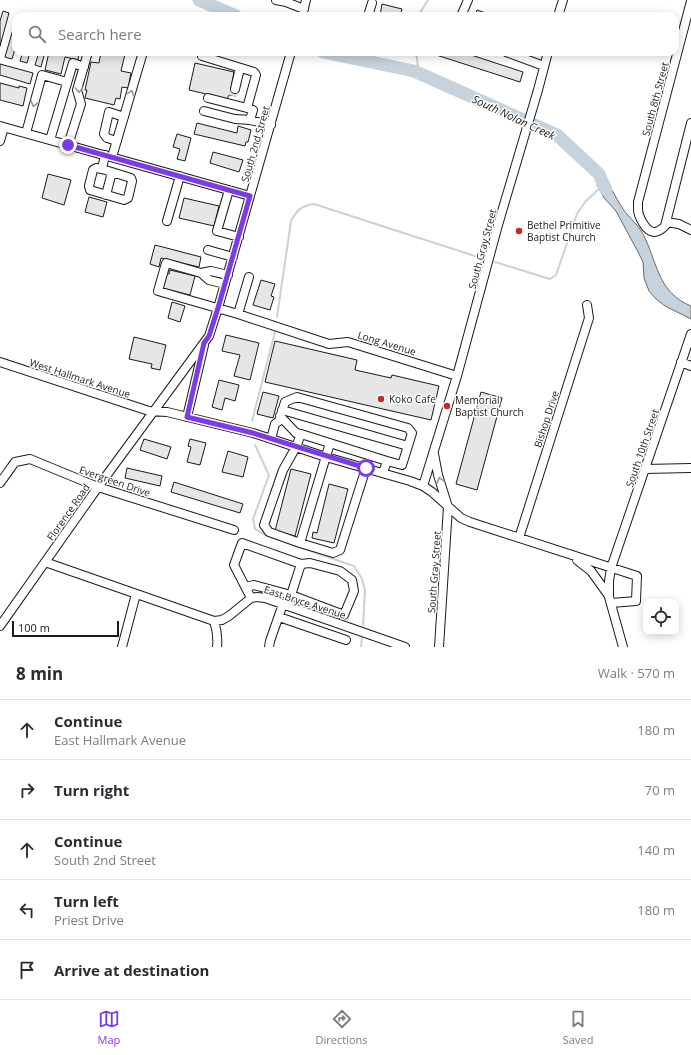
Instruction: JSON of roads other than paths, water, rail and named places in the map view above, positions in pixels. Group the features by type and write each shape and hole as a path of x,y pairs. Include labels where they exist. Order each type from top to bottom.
{"street":[{"path":"276,0 286,2 303,12 306,0"},
{"path":"364,0 373,1 369,12"},
{"path":"463,12 468,0"},
{"path":"559,12 563,0"},
{"name":"South 8th Street","path":"679,56 689,20 691,1"},
{"path":"68,145 81,104 77,90 87,56"},
{"path":"102,169 117,141 142,56"},
{"path":"202,56 254,72 256,75 247,108"},
{"name":"South 2nd Street","path":"153,411 209,336 228,275 290,56"},
{"path":"517,56 544,66"},
{"name":"South Gray Street","path":"423,486 457,376 498,225 521,150 547,56"},
{"name":"South 8th Street","path":"666,222 665,226 659,230 653,232 648,230 642,221 638,210 638,202 679,56"},
{"path":"50,140 73,64 84,67"},
{"path":"233,96 240,68"},
{"path":"26,133 42,75 67,82"},
{"path":"208,98 233,96 247,108 253,110 250,120"},
{"path":"204,111 270,125"},
{"path":"117,141 107,138 104,134 109,112 124,117"},
{"path":"691,123 666,222 679,224 691,230"},
{"path":"0,141 2,126 250,196"},
{"path":"96,168 112,172 131,178 132,180 128,198 124,200 90,190 89,186 93,170 96,168"},
{"path":"106,195 112,172"},
{"path":"167,221 180,176"},
{"path":"229,190 217,231 239,236"},
{"path":"208,250 233,257"},
{"name":"Long Avenue","path":"201,272 166,263 158,291 238,314 329,344 348,342 457,376"},
{"path":"201,272 211,271 228,275"},
{"path":"201,272 209,280 225,284"},
{"path":"238,314 249,278"},
{"name":"Bishop Drive","path":"519,538 589,318 587,305"},
{"name":"South 10th Street","path":"610,600 609,581 611,568 691,334"},
{"path":"187,417 204,343"},
{"name":"West Hallmark Avenue","path":"0,362 149,411 168,412 253,433 410,481 423,486 432,492 461,518 566,554"},
{"path":"682,362 691,366"},
{"path":"271,439 275,424 279,421 281,413 285,402 297,396 408,428 412,433 402,465 296,433 281,413"},
{"name":"Florence Road","path":"0,626 153,411"},
{"path":"281,413 408,446"},
{"path":"301,434 296,447 283,470 264,525 269,532 333,553 340,550 366,468"},
{"path":"300,543 330,443"},
{"name":"South Gray Street","path":"434,452 438,475 448,507 440,647"},
{"name":"Evergreen Drive","path":"0,483 15,462 30,460 98,487 234,530"},
{"path":"383,473 387,461"},
{"path":"645,469 691,468"},
{"path":"251,598 234,565 242,543 301,564 310,563 340,572 352,580 354,591 344,615 342,625 346,643"},
{"path":"566,554 637,576 636,601 610,600"},
{"path":"566,554 591,571 610,600 623,647"},
{"path":"45,562 214,621 217,635 217,647"},
{"path":"269,647 278,617 291,595 301,564"},
{"path":"246,587 254,585 291,595 344,615"},
{"path":"122,647 136,594"},
{"name":"East Bryce Avenue","path":"214,621 222,620 229,616 251,598 265,598 405,647"},
{"path":"278,617 346,643"}],"waterway":[{"name":"South Nolan Creek","path":"199,0 227,12"},
{"path":"420,12 428,0"},
{"name":"South Nolan Creek","path":"342,56 414,71 557,135 599,174 606,190"},
{"path":"417,56 419,74"},
{"path":"495,262 550,279 556,275 577,214 585,202 601,187"},
{"path":"277,317 291,221 295,214 303,207 314,204 481,258"},
{"path":"252,421 275,332"},
{"path":"255,445 269,475 253,519 255,529 263,534 354,566 362,579 365,590 363,625"},
{"path":"361,647 362,637"}],"tunnel":[{"path":"233,96 235,89"}],"place":[{"name":"Bethel Primitive Baptist Church","path":"519,231"},
{"name":"Koko Cafe","path":"381,399"},
{"name":"Memorial Baptist Church","path":"447,406"}]}
